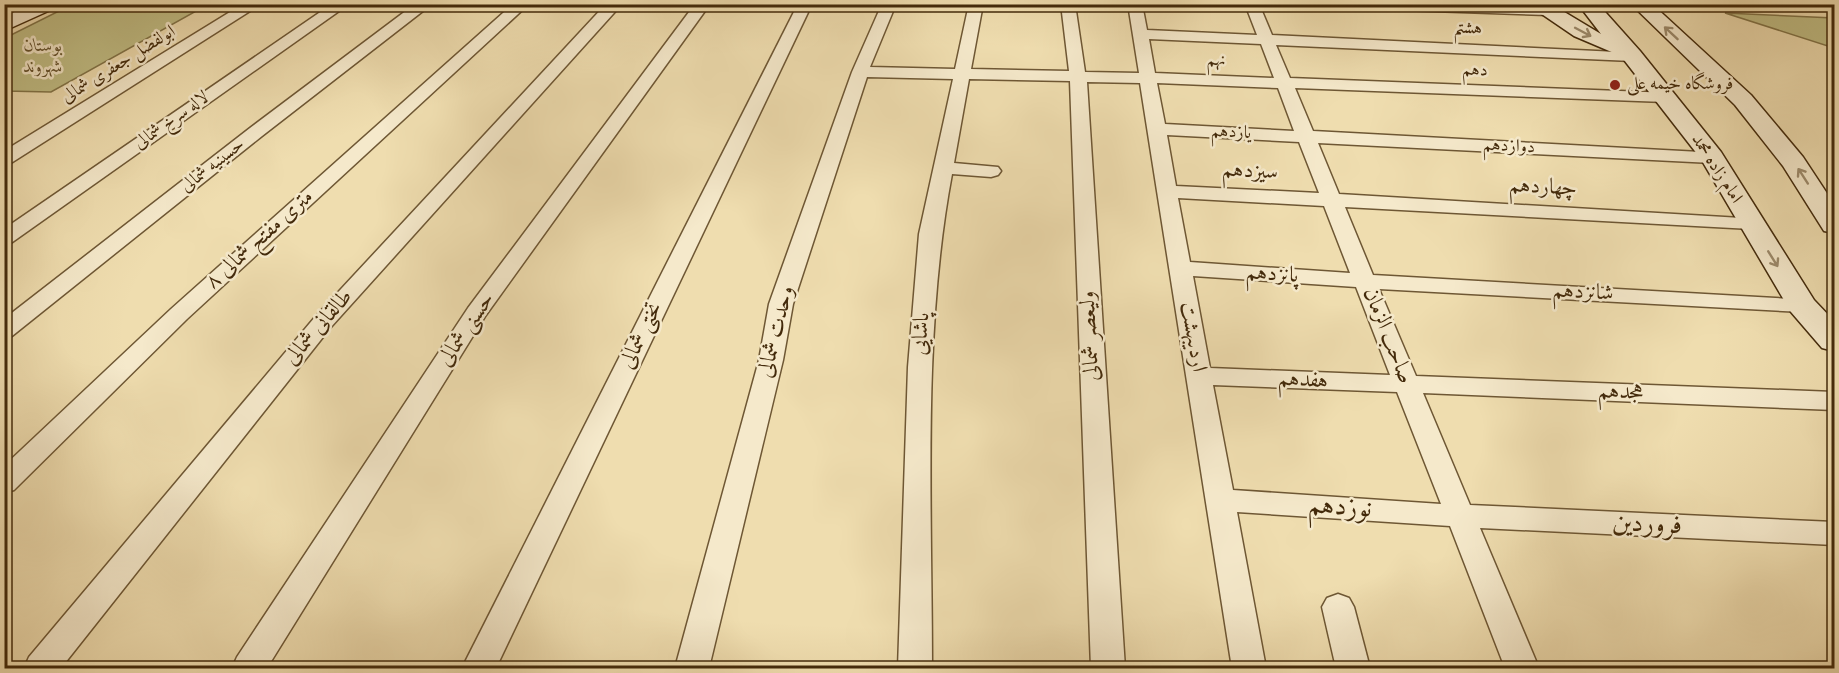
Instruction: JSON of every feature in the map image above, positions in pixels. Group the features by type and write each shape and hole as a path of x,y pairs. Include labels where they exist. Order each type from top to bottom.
{"street":[{"path":"4,25 48,4"},
{"name":"ابولفضل جعفری شمالی","path":"4,159 254,4"},
{"name":"لاله سرخ شمالی","path":"4,239 342,4"},
{"name":"حسینیه شمالی","path":"4,331 256,132 425,4"},
{"name":"۸ متری مفتح شمالی","path":"4,483 178,314 522,4"},
{"name":"طالقانی شمالی","path":"41,669 322,322 615,4"},
{"name":"حسنی شمالی","path":"249,669 476,313 703,4"},
{"name":"تختی شمالی","path":"479,669 805,4"},
{"name":"وحدت شمالی","path":"692,669 771,360 781,304 860,72 889,4"},
{"name":"پاشایی","path":"915,669 921,356 930,234 976,4"},
{"name":"ولیعصر شمالی","path":"1068,4 1078,77 1108,669"},
{"name":"اردیبهشت","path":"1135,4 1249,669"},
{"name":"صاحب الزمان","path":"1252,4 1522,669"},
{"path":"1343,4 1542,8 1581,32 1632,56"},
{"name":"امام زاده محمد","path":"1587,4 1632,56 1712,157 1802,305 1834,341"},
{"path":"1640,4 1743,100 1794,163 1834,225"},
{"name":"هشتم","path":"1140,34 1632,56"},
{"name":"نهم","path":"860,72 1284,83"},
{"name":"دهم","path":"1284,83 1665,97"},
{"name":"یازدهم","path":"1156,129 1306,137"},
{"name":"دوازدهم","path":"1306,137 1712,157"},
{"path":"943,168 991,171"},
{"name":"سیزدهم","path":"1167,191 1331,201"},
{"name":"چهاردهم","path":"1331,201 1751,223"},
{"name":"پانزدهم","path":"1180,268 1364,281"},
{"name":"شانزدهم","path":"1364,281 1802,305"},
{"name":"هفدهم","path":"1198,376 1407,386"},
{"name":"هجدهم","path":"1407,386 1834,401"},
{"name":"نوزدهم","path":"1220,500 1460,516"},
{"name":"فروردین","path":"1460,516 1834,534"},
{"path":"1338,607 1353,669"}],"green space":[{"name":"بوستان شهروند","path":"71,5 207,5 51,92 5,91 5,38"},
{"path":"1725,13 1834,18 1834,48"}],"place":[{"name":"فروشگاه خیمه علی","path":"1615,85"}]}
